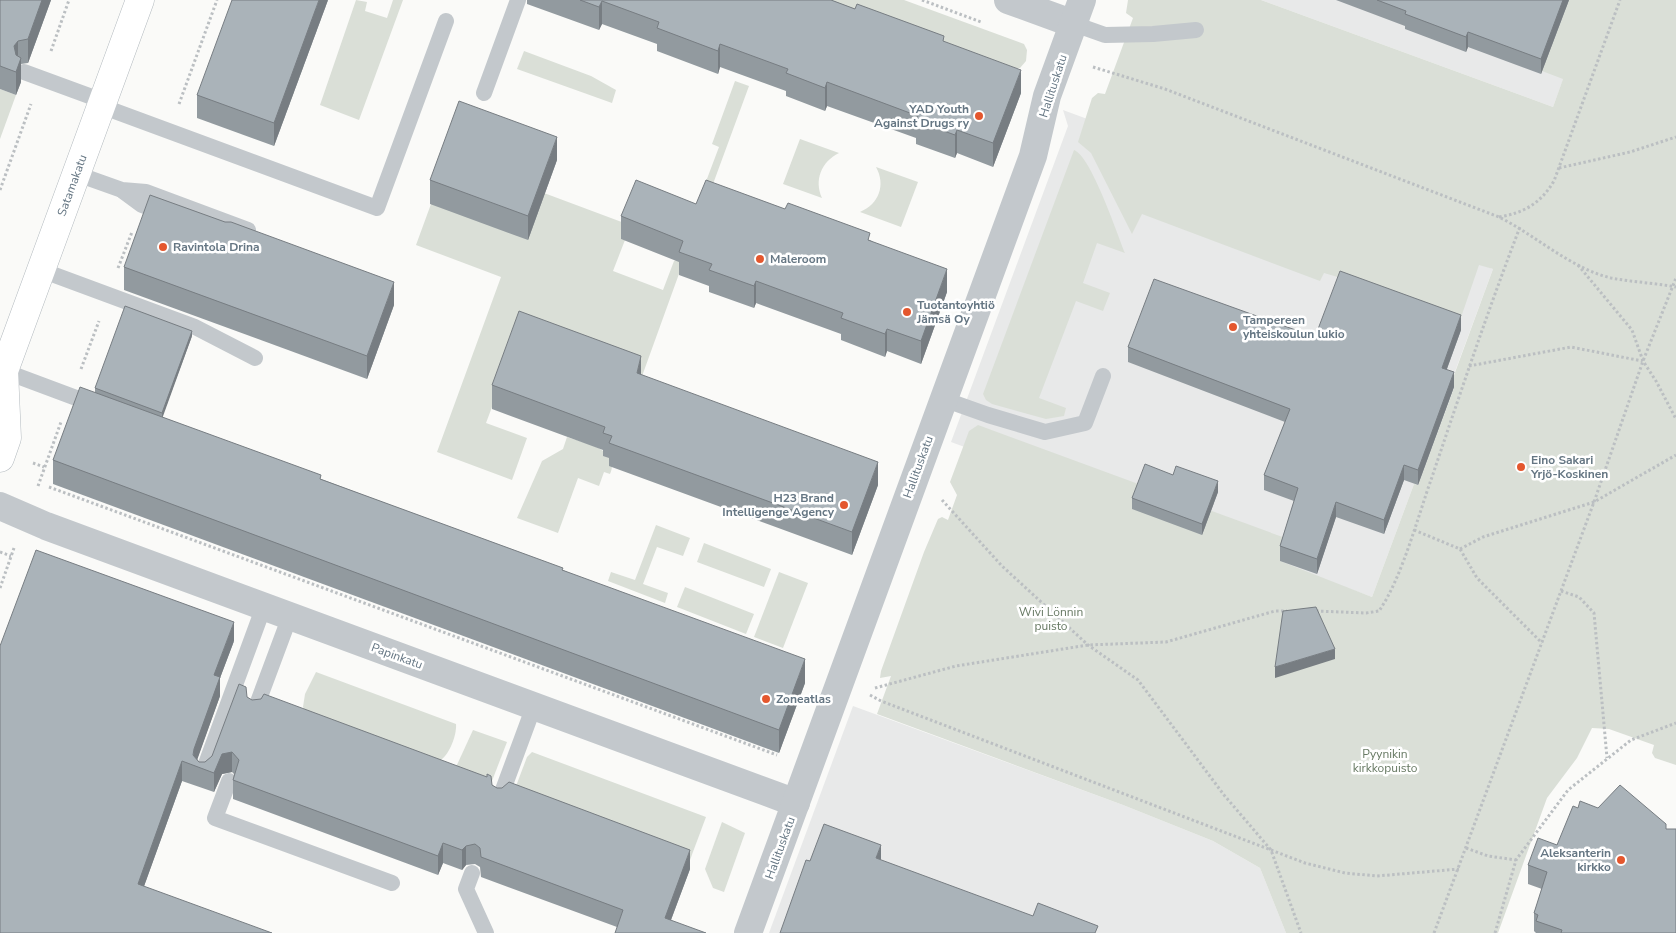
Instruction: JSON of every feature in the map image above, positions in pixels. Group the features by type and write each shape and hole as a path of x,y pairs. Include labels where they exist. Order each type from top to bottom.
{"street":[{"name":"Satamakatu","path":"0,458 7,438 2,373 140,0"},
{"path":"1008,0 1078,12"},
{"name":"Hallituskatu","path":"748,933 1032,156 1047,96 1078,12"},
{"name":"Papinkatu","path":"0,506 46,526 796,803"}],"lane":[{"path":"484,93 518,0"},
{"path":"1078,12 1105,35 1153,34 1196,30"},
{"path":"24,72 102,104 377,208 446,21"},
{"path":"76,174 122,190 146,192 264,236"},
{"path":"122,190 142,205 228,236"},
{"path":"41,270 195,327 255,358"},
{"path":"2,373 112,411"},
{"path":"943,399 1045,432 1085,423 1103,376"},
{"path":"203,772 264,606"},
{"path":"255,710 290,616"},
{"path":"500,798 534,706"},
{"path":"229,781 215,818 392,883"},
{"path":"472,873 466,889 486,933"}],"path":[{"path":"1499,217 1516,214 1533,206 1546,194 1559,168 1567,141 1620,0"},
{"path":"1092,67 1165,89 1499,217 1520,228 1576,264 1610,278 1674,286"},
{"path":"1559,168 1630,152 1676,137"},
{"path":"1314,610 1366,613 1379,611 1387,600 1414,530 1469,366 1520,228"},
{"path":"1576,264 1632,330 1643,362 1656,381 1676,420"},
{"path":"1434,933 1594,502 1643,362 1676,278"},
{"path":"1469,366 1571,347 1643,362"},
{"path":"1460,549 1483,537 1594,502 1676,455"},
{"path":"914,478 944,502 1002,566 1088,644 1138,680 1224,795 1271,850 1301,933"},
{"path":"39,484 782,757"},
{"path":"1414,530 1460,549 1477,578 1542,643"},
{"path":"0,552 12,556"},
{"path":"1561,591 1580,598 1594,613 1607,759"},
{"path":"833,699 956,666 1088,644 1166,642 1275,611 1294,611"},
{"path":"864,691 880,702 1305,863 1345,873 1377,876 1459,869"},
{"path":"1495,933 1516,860 1568,790 1631,740 1676,723"},
{"path":"1466,848 1488,856 1516,860"}],"shaded area":[{"path":"1261,0 1592,0 1553,107"},
{"name":"Tampereen yhteiskoulun lukio","path":"1063,110 1493,269 1450,385 1454,387 1418,485 1414,484 1372,597 951,442 1068,126"},
{"path":"853,706 1123,805 1213,841 1260,868 1286,933 769,933"}],"green space":[{"path":"356,0 367,2 365,11 387,18 393,0 403,0 359,120 320,105"},
{"path":"829,0 904,0 1024,44 1027,50 1026,61 1020,68 1014,68"},
{"name":"Pyynikin kirkkopuisto","path":"1128,0 1261,0 1553,107 1563,79 1542,71 1569,0 1676,0 1676,765 1655,758 1652,753 1654,745 1609,729 1592,728 1577,758 1547,798 1498,933 1286,933 1260,868 1213,841 1123,805 877,714 891,676 880,678 881,671 924,552 938,519 942,517 948,520 957,495 950,482 969,431 978,425 1288,539 1280,561 1372,597 1414,484 1418,485 1454,388 1450,386 1493,269 1479,265 1457,329 1341,278 1324,273 1320,281 1142,214 1132,234 1091,153 1078,142 1092,98 1098,93 1105,94 1133,18 1126,13"},
{"path":"524,51 591,76 616,90 612,103 517,69"},
{"path":"735,81 749,86 706,203 699,200 719,147 712,144"},
{"path":"0,89 16,95 0,139"},
{"path":"800,139 839,153 828,161 821,172 819,185 822,198 783,184"},
{"path":"1074,150 1081,155 1095,180 1125,253 1097,243 1083,283 1110,293 1103,311 1076,301 1039,398 1066,408 1064,416 1046,419 992,404 986,400 983,394"},
{"path":"876,167 918,182 901,227 860,212 872,204 879,193 880,180"},
{"path":"544,193 627,224 621,239 625,240 613,271 663,290 674,261 680,258 684,260 641,379 519,335 486,423 527,438 512,480 437,452 501,277 416,245 431,204"},
{"path":"567,437 599,448 606,453 612,465 610,474 604,472 599,486 578,478 558,533 517,518 542,461 563,449"},
{"path":"656,525 690,538 683,556 657,547 643,584 668,593 665,603 608,581 611,572 635,580"},
{"path":"704,543 771,569 764,587 697,562"},
{"path":"779,572 808,583 783,648 754,637"},
{"path":"685,587 754,614 746,634 677,607"},
{"path":"316,672 456,724 452,745 446,755 439,761 306,712 303,707 305,694"},
{"path":"473,730 507,742 492,781 456,767"},
{"path":"532,752 706,817 687,868 510,802 527,757"},
{"path":"722,822 745,833 724,892 713,888 705,869"}],"building":[{"path":"0,0 42,0 28,39 18,41 14,46 16,55 21,58 16,72 0,66"},
{"path":"232,0 319,0 274,123 197,95"},
{"path":"580,0 831,0 855,9 857,4 944,36 943,41 1021,70 993,143 957,130 955,135 916,121 918,116 827,82 825,88 786,73 788,69 720,44 718,51 657,28 659,22 602,1 599,7"},
{"path":"1377,0 1563,0 1541,59 1468,32 1466,37 1405,14 1406,11"},
{"path":"459,101 557,137 528,216 430,180"},
{"path":"636,180 696,204 706,180 785,209 788,203 870,233 868,240 947,269 921,341 887,329 885,334 841,318 843,313 756,281 754,286 709,270 712,264 679,252 683,241 621,216"},
{"path":"150,195 225,222 231,222 394,282 367,356 124,267"},
{"path":"1340,271 1461,315 1442,368 1454,372 1418,470 1404,465 1384,520 1336,502 1317,559 1280,546 1298,488 1264,475 1290,409 1128,347 1154,279 1315,337"},
{"path":"125,306 192,331 162,413 95,388"},
{"path":"519,311 641,356 637,373 878,462 852,532 609,443 612,436 603,433 605,427 492,385"},
{"path":"80,387 321,475 320,479 805,659 779,730 53,460"},
{"path":"1145,464 1173,475 1176,466 1218,481 1202,524 1132,498"},
{"path":"36,550 234,622 214,675 220,677 194,749 193,755 199,762 205,762 212,756 239,684 246,687 247,697 252,700 261,699 264,694 487,777 487,774 491,776 492,785 497,788 502,788 509,782 690,850 665,918 706,933 615,933 623,910 481,857 480,848 475,844 466,846 462,850 443,843 438,856 233,780 239,760 232,752 222,754 214,773 182,761 138,884 272,933 0,933 0,646"},
{"path":"1316,607 1335,649 1275,667 1283,611"},
{"name":"Aleksanterin kirkko","path":"1620,785 1666,824 1666,829 1676,829 1676,933 1561,933 1562,930 1536,921 1538,915 1534,913 1547,872 1528,865 1538,838 1557,845 1573,806 1578,808 1580,801 1598,808"},
{"path":"824,824 881,845 876,858 1033,916 1038,903 1098,926 1095,933 780,933 806,860 810,861"}],"place":[{"name":"YAD Youth Against Drugs ry","path":"979,116"},
{"name":"Ravintola Drina","path":"163,247"},
{"name":"Maleroom","path":"760,259"},
{"name":"Tuotantoyhtiö Jämsä Oy","path":"907,312"},
{"name":"Tampereen yhteiskoulun lukio","path":"1233,327"},
{"name":"Eino Sakari Yrjö-Koskinen","path":"1521,467"},
{"name":"H23 Brand Intelligenge Agency","path":"844,505"},
{"name":"Zoneatlas","path":"766,699"},
{"name":"Aleksanterin kirkko","path":"1621,860"}],"park label":[{"name":"Wivi Lönnin puisto","path":"1051,619"}]}
